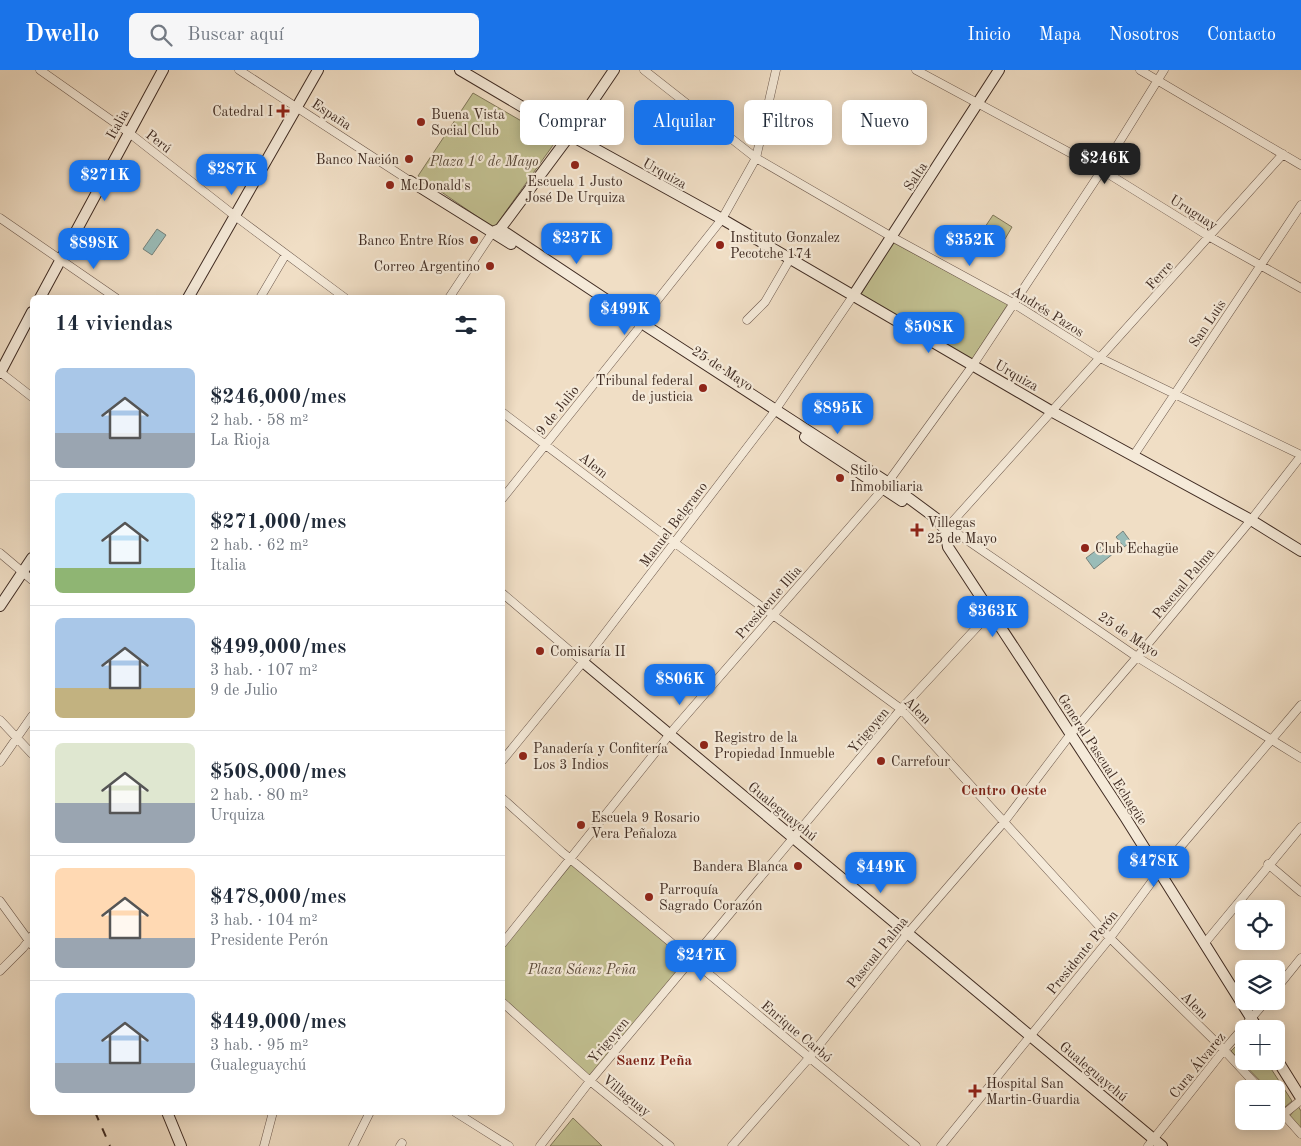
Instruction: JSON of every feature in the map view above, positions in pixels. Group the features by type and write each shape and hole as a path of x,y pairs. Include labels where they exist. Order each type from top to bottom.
{"street":[{"name":"Perú","path":"40,70 128,132 341,295"},
{"name":"Italia","path":"42,295 163,70"},
{"name":"España","path":"239,70 410,180"},
{"path":"190,295 318,70"},
{"name":"Urquiza","path":"460,70 520,105"},
{"path":"594,100 614,70"},
{"name":"Andrés Pazos","path":"644,70 756,158 892,237 1013,303 1100,358 1301,456"},
{"name":"9 de Julio","path":"505,495 722,220 756,158 776,70"},
{"name":"Uruguay","path":"916,70 1102,170 1210,237 1301,288"},
{"name":"Salta","path":"853,296 998,70"},
{"path":"1140,70 1301,165"},
{"name":"Presidente Illia","path":"505,940 670,736 885,485 973,365 1102,170 1164,70"},
{"path":"451,295 496,231 562,145"},
{"name":"Urquiza","path":"588,145 790,259 1050,411 1251,520 1301,551"},
{"name":"Ferre","path":"1050,411 1210,237 1283,154"},
{"name":"25 de Mayo","path":"410,180 496,231 885,485 944,530 961,536 1138,657 1301,758"},
{"name":"San Luis","path":"1134,455 1301,205"},
{"path":"0,218 112,295"},
{"path":"262,295 286,254"},
{"path":"747,320 765,302 790,259"},
{"name":"Manuel Belgrano","path":"505,757 583,662 773,412 853,296"},
{"path":"30,316 0,372 30,395"},
{"path":"944,530 1050,411"},
{"name":"Alem","path":"505,414 674,543 902,709 1110,938 1224,1050 1252,1080"},
{"name":"Pascual Palma","path":"732,1146 809,1058 908,932 1004,822 1070,734 1138,657 1301,456"},
{"name":"General Pascual Echagüe","path":"944,530 948,547 1252,1019"},
{"path":"0,553 30,578"},
{"path":"0,606 30,562"},
{"name":"Gualeguaychú","path":"505,597 670,736 908,932 1151,1142 1162,1146"},
{"name":"Yrigoyen","path":"540,1146 590,1081 902,709 991,612"},
{"name":"Presidente Perón","path":"941,1146 1110,938 1159,872 1301,705"},
{"path":"0,762 30,719"},
{"path":"0,720 30,752"},
{"name":"Enrique Carbó","path":"505,801 571,859 916,1146"},
{"path":"1204,944 1268,864 1301,827"},
{"path":"1268,864 1301,892"},
{"path":"0,902 30,940"},
{"path":"0,971 30,942"},
{"path":"1285,978 1301,958"},
{"name":"Villaguay","path":"505,1005 590,1081 670,1146"},
{"name":"Cura Álvarez","path":"1151,1142 1224,1050 1259,1010"},
{"path":"1283,1070 1301,1099 1285,1113"},
{"path":"168,1115 181,1146"},
{"path":"264,1146 272,1115"},
{"path":"353,1146 368,1115"},
{"path":"460,1115 509,1146"},
{"path":"1285,1115 1301,1134"}],"green space":[{"name":"Plaza 1° de Mayo","path":"473,93 520,120 520,145 553,145 494,228 418,176"},
{"path":"993,215 1012,227 1005,239 985,227"},
{"path":"892,242 1008,304 972,359 860,296"},
{"name":"Plaza Sáenz Peña","path":"575,860 687,960 590,1078 505,1002 505,946"},
{"path":"1235,1047 1235,1055 1231,1051"},
{"path":"1250,1070 1272,1070 1278,1080 1259,1080"},
{"path":"1285,1090 1292,1101 1285,1107"},
{"path":"1298,1106 1301,1111 1301,1133 1288,1118"},
{"path":"573,1118 602,1146 550,1146"}],"water":[{"path":"157,229 166,235 152,255 143,249"},
{"path":"1123,531 1131,542 1124,547 1116,537"},
{"path":"1106,543 1114,553 1094,569 1086,558"}],"railway":[{"path":"96,1115 110,1146"}],"place":[{"name":"Catedral I","path":"283,111"},
{"name":"Buena Vista Social Club","path":"421,122"},
{"name":"Banco Nación","path":"409,159"},
{"name":"Escuela 1 Justo José De Urquiza","path":"575,165"},
{"name":"McDonald's","path":"390,185"},
{"name":"Banco Entre Ríos","path":"474,240"},
{"name":"Instituto Gonzalez Pecotche 174","path":"720,245"},
{"name":"Correo Argentino","path":"490,266"},
{"name":"Tribunal federal de justicia","path":"703,388"},
{"name":"Stilo Inmobiliaria","path":"840,478"},
{"name":"Villegas 25 de Mayo","path":"917,530"},
{"name":"Club Echagüe","path":"1085,548"},
{"name":"Comisaría II","path":"540,651"},
{"name":"Registro de la Propiedad Inmueble","path":"704,745"},
{"name":"Panadería y Confitería Los 3 Indios","path":"523,756"},
{"name":"Carrefour","path":"881,761"},
{"name":"Escuela 9 Rosario Vera Peñaloza","path":"581,825"},
{"name":"Bandera Blanca","path":"798,866"},
{"name":"Parroquía Sagrado Corazón","path":"649,897"},
{"name":"Hospital San Martin-Guardia","path":"975,1091"}],"district":[{"name":"Centro Oeste","path":"1004,790"},
{"name":"Saenz Peña","path":"654,1060"}]}
